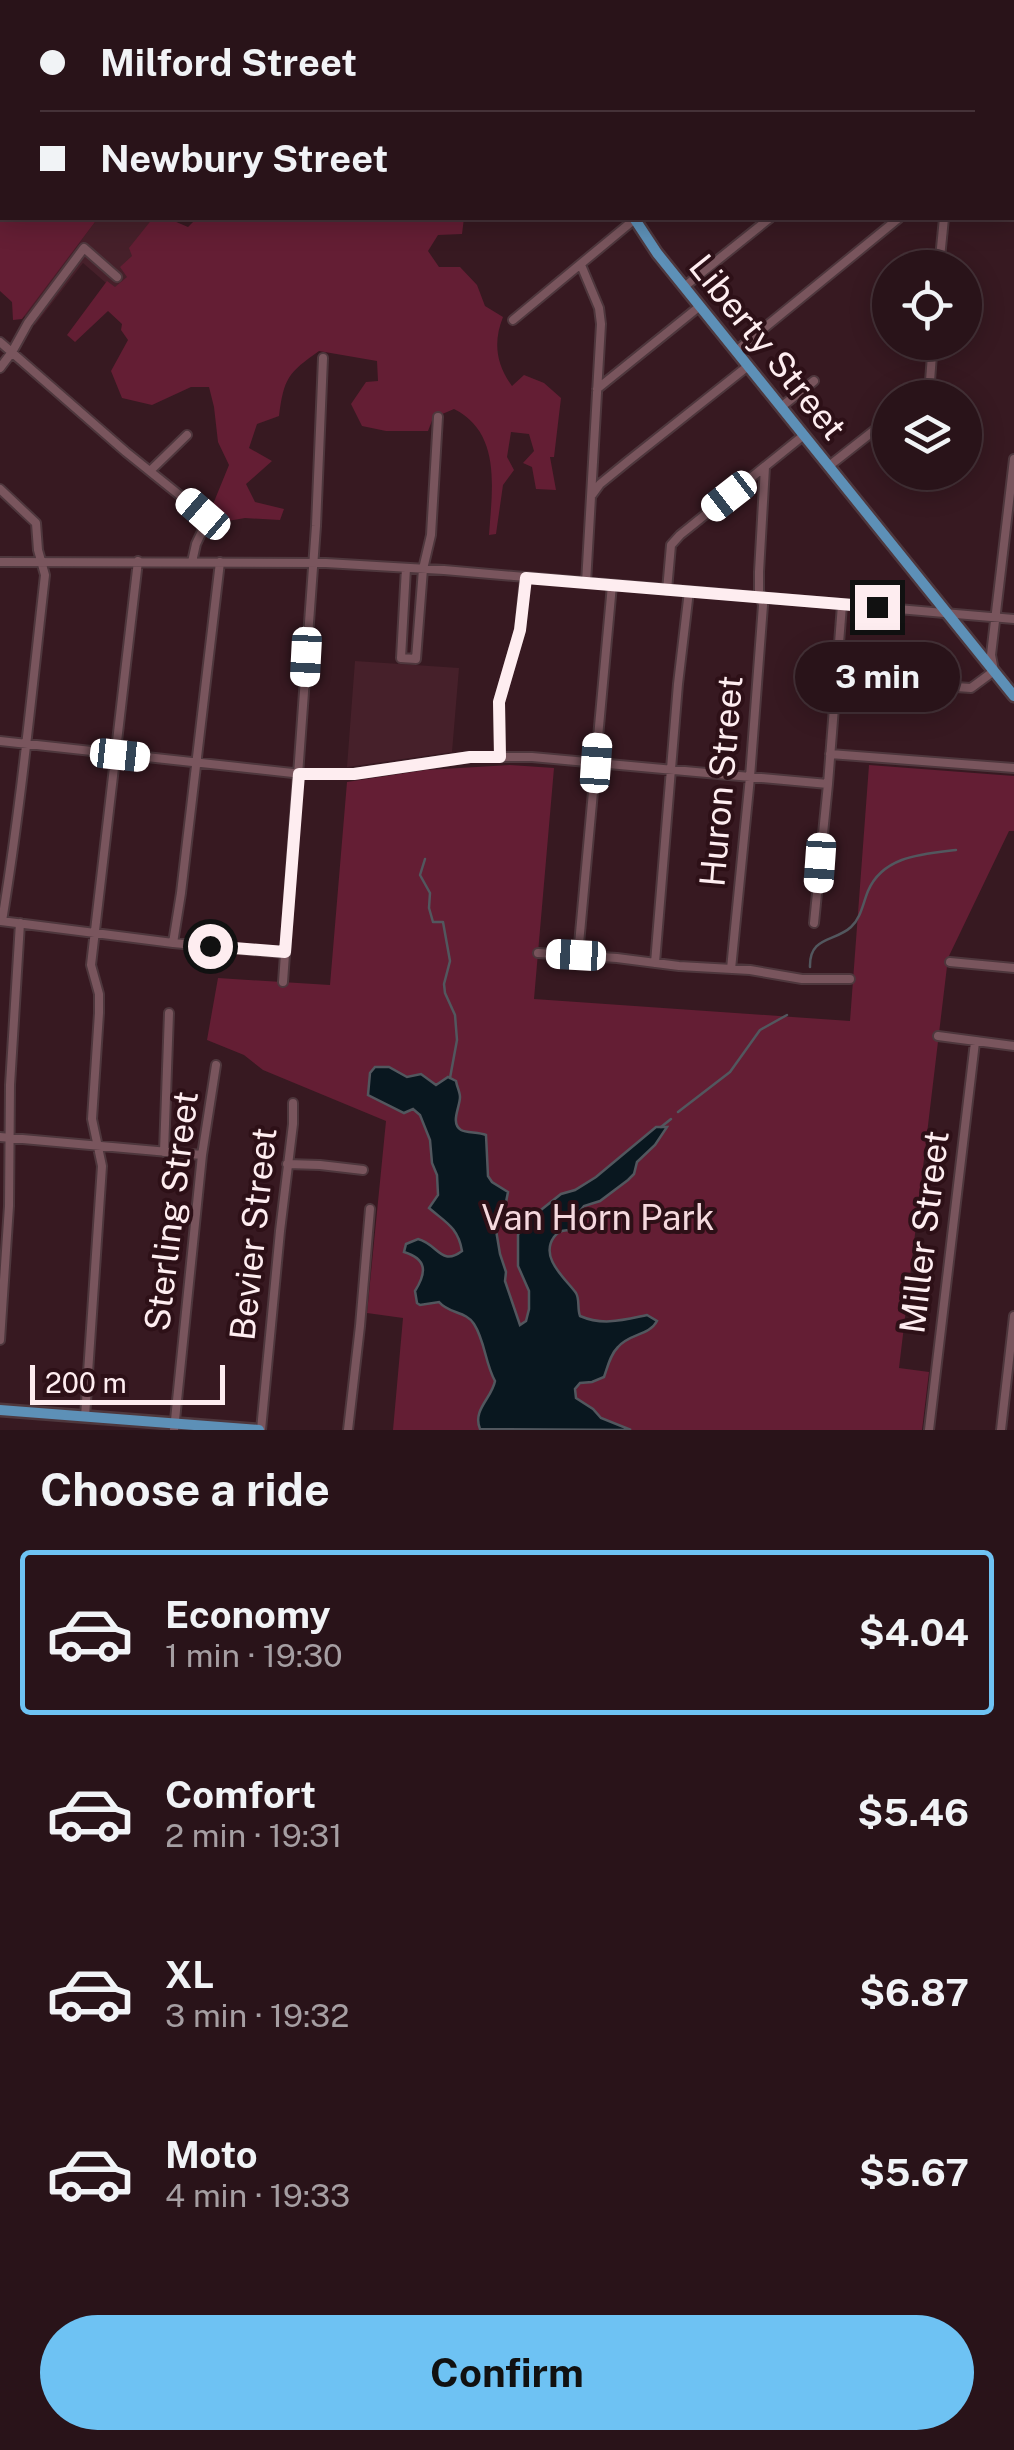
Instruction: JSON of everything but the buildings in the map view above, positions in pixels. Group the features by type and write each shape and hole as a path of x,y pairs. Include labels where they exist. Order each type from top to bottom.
{"main road":[{"name":"Liberty Street","path":"635,220 657,253 1014,696"},
{"path":"0,1410 174,1427 260,1430"}],"street":[{"path":"514,320 632,220"},
{"path":"684,286 767,220"},
{"path":"736,351 897,220"},
{"path":"940,250 942,220"},
{"path":"0,368 84,248 117,277"},
{"path":"581,265 601,324 586,583"},
{"path":"597,389 700,306"},
{"path":"0,342 203,514 206,521 192,562"},
{"path":"282,982 314,563 323,358"},
{"path":"592,495 600,484 748,366"},
{"path":"781,407 814,381"},
{"path":"406,568 401,658 416,659 438,417"},
{"path":"829,466 872,432"},
{"path":"150,471 187,435"},
{"path":"667,590 672,545 680,535 804,435"},
{"path":"835,678 971,688 994,670 991,655 1010,531 1014,459"},
{"name":"Huron Street","path":"731,968 764,605 759,572 766,467"},
{"path":"0,489 36,523 45,575 14,854 1,921 173,943 285,952"},
{"path":"84,1417 102,1166 92,1119 99,1013 92,964 138,561"},
{"path":"0,562 314,563 406,568 1014,618"},
{"path":"173,943 220,562"},
{"path":"500,757 499,702 520,630 526,578"},
{"path":"578,955 612,585"},
{"path":"655,963 689,592"},
{"path":"814,923 842,605"},
{"path":"0,740 299,774 354,774 470,757 532,757 828,784"},
{"path":"830,754 1014,768"},
{"path":"0,1340 20,923"},
{"path":"538,953 731,968 802,979 850,979"},
{"path":"950,962 1014,968"},
{"path":"164,1152 169,1012"},
{"path":"938,1036 1014,1046"},
{"name":"Miller Street","path":"929,1430 975,1042"},
{"name":"Sterling Street","path":"174,1427 202,1155 216,1066"},
{"name":"Bevier Street","path":"260,1430 293,1103"},
{"path":"0,1137 202,1155"},
{"path":"287,1164 362,1170"},
{"path":"348,1430 370,1209"},
{"path":"1001,1430 1014,1316"}],"shaded area":[{"path":"96,220 164,220 128,302 83,263 35,325 24,316"},
{"path":"355,661 459,668 452,752 347,767"},
{"path":"375,1067 389,1067 407,1077 421,1074 436,1085 448,1077 456,1081 460,1097 458,1127 486,1135 488,1176 508,1192 496,1230 505,1281 520,1325 526,1321 529,1309 529,1291 518,1266 518,1235 522,1225 561,1194 596,1177 656,1127 667,1127 637,1162 628,1180 600,1201 584,1206 576,1216 581,1228 559,1232 550,1245 556,1268 577,1296 580,1316 605,1321 647,1315 657,1321 618,1347 604,1377 580,1383 575,1389 576,1398 601,1418 631,1430 480,1429 480,1410 495,1381 478,1331 467,1317 439,1302 417,1303 415,1291 423,1267 417,1258 404,1252 406,1244 418,1239 449,1257 462,1251 460,1243 450,1226 429,1208 438,1195 437,1175 420,1115 413,1109 404,1113 368,1095 370,1073"}],"green space":[{"path":"0,220 96,220 22,319 13,320 12,302 0,291"},
{"path":"151,220 172,220 188,227 195,220 464,220 462,234 438,235 428,251 439,267 460,267 477,285 485,306 503,317 498,353 512,386 524,375 544,383 561,398 554,457 550,457 556,490 536,489 532,467 523,463 534,451 529,434 511,432 507,457 514,470 503,485 496,534 489,535 491,464 480,432 469,419 454,409 433,418 428,431 386,431 362,426 351,404 366,382 378,381 377,361 319,351 289,378 279,416 257,424 249,448 272,461 246,484 255,502 284,509 280,520 245,518 222,522 209,514 229,465 218,442 209,387 191,387 152,405 122,398 111,371 128,340 121,330 122,324 108,311 75,342 67,335 107,281 115,287 127,277 120,267 132,256 129,248"},
{"name":"Van Horn Park","path":"510,765 554,768 534,999 850,1021 869,765 1014,776 1014,831 1009,831 948,958 899,1368 929,1372 922,1430 393,1430 403,1318 367,1313 386,1121 263,1070 244,1055 207,1040 218,978 330,985 347,782 426,770"}],"waterway":[{"path":"810,967 818,945 854,923 868,891 883,870 905,859 956,850"},
{"path":"425,859 420,875 430,893 433,922 443,922 450,961 444,984 455,1015 457,1040 450,1078"},
{"path":"678,1112 730,1072 760,1030 787,1015"},
{"path":"661,1127 671,1119"}],"route":[{"path":"210,946 285,952 299,774 354,774 470,757 500,757 499,702 520,630 526,578 877,607"}]}
